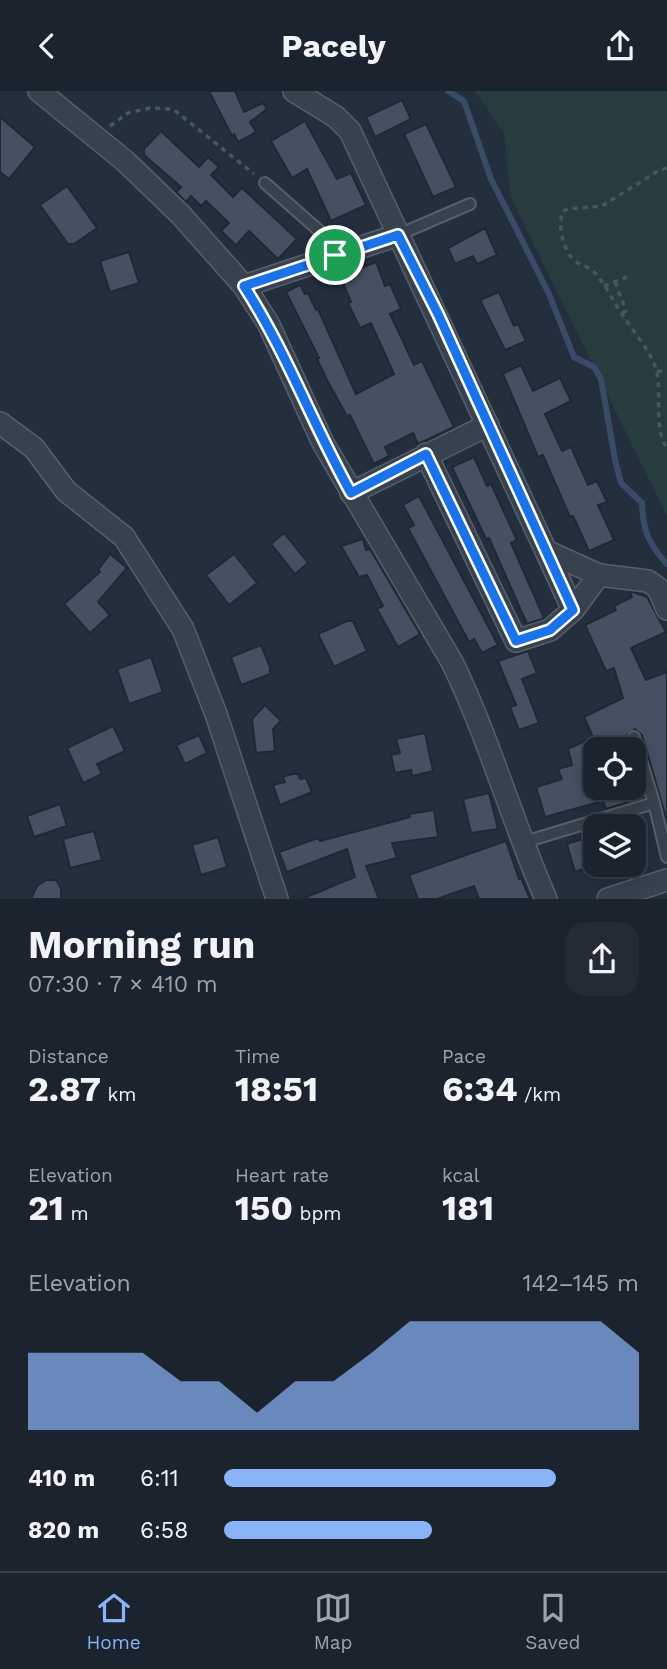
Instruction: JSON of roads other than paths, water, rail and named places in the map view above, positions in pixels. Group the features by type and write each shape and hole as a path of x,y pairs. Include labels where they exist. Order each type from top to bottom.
{"street":[{"path":"39,91 125,161 180,214 244,286 268,323 323,443 407,584 467,693 521,843 546,899"},
{"path":"294,91 335,117 350,131 438,314 573,610"},
{"path":"244,286 398,235"},
{"path":"0,423 34,448 66,491 124,537 183,629 216,713 277,899"},
{"path":"351,493 488,425"},
{"path":"426,454 516,641 550,630 573,610 599,575"},
{"path":"546,551 599,575 648,581 658,588 667,609"},
{"path":"608,899 667,880"}],"lane":[{"path":"265,183 324,235 335,255"},
{"path":"398,235 470,204"},
{"path":"646,777 667,857"},
{"path":"521,843 654,803"}],"waterway":[{"path":"448,91 464,101 491,179 549,294 574,357 594,367 601,379 621,483 642,503 648,536 667,564"}]}
